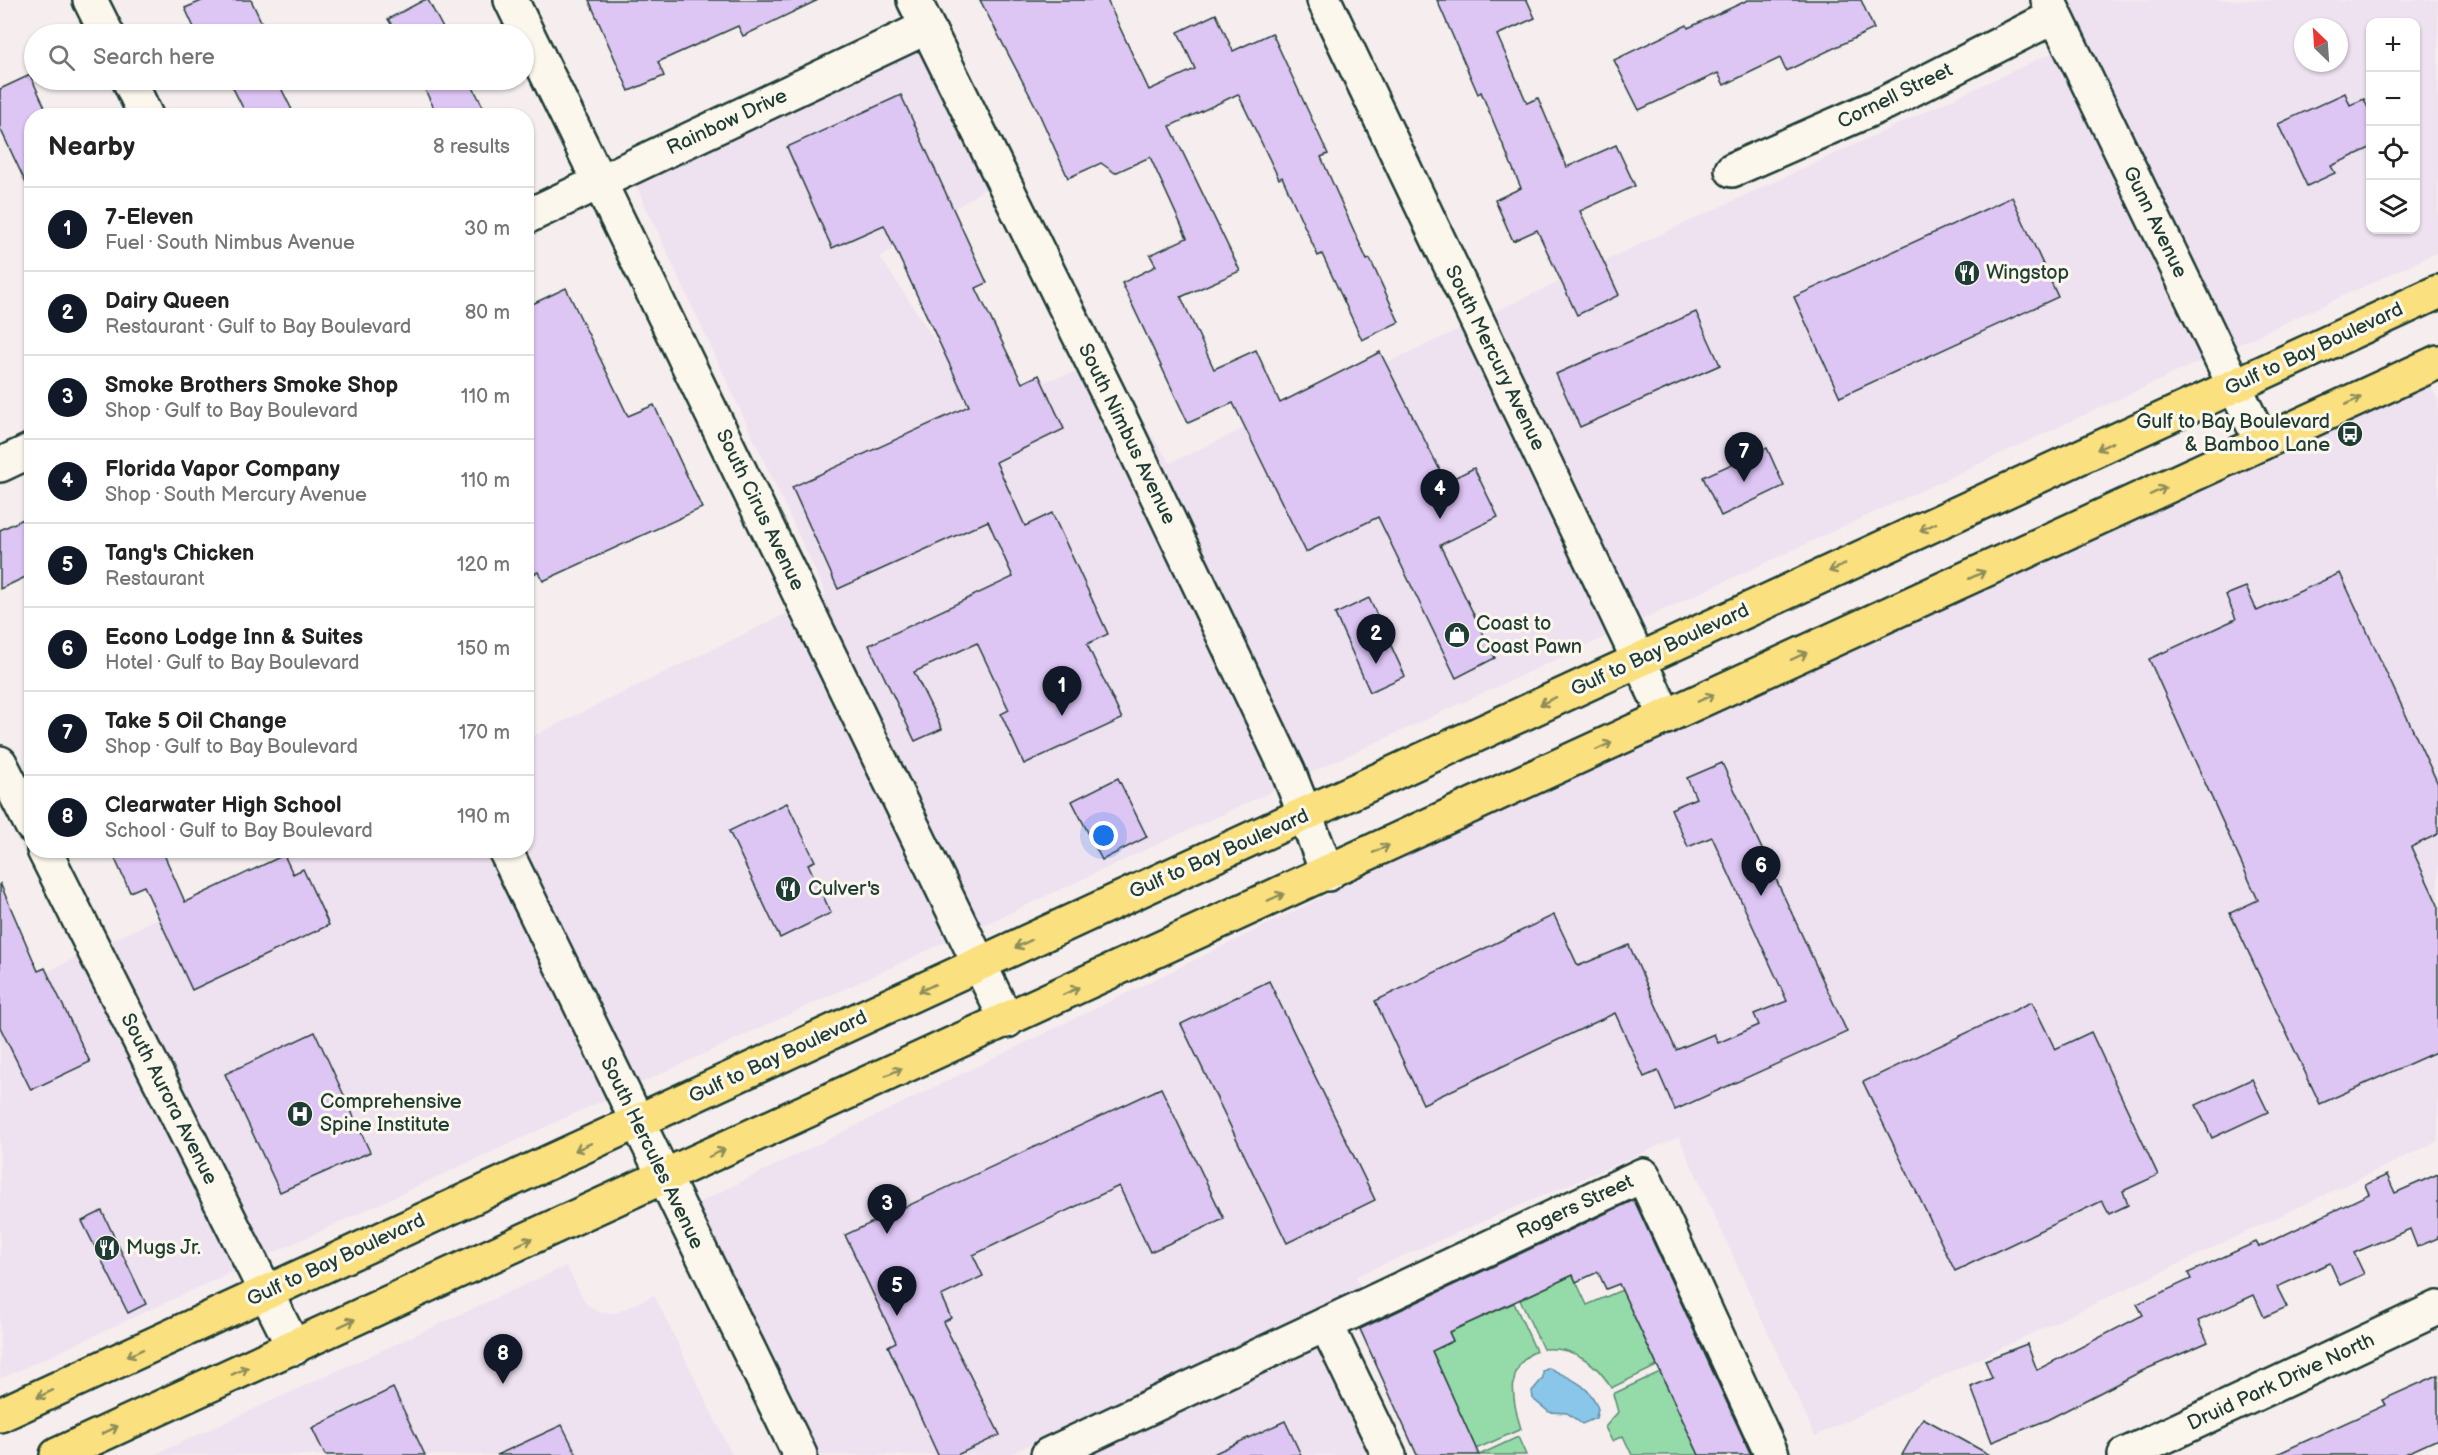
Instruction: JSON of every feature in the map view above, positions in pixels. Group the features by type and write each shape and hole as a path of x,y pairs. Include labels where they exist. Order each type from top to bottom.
{"main road":[{"name":"Gulf to Bay Boulevard","path":"0,1415 2438,292"},
{"path":"57,1455 1328,874 2262,443 2436,366"}],"street":[{"path":"90,0 102,24"},
{"name":"South Cirus Avenue","path":"511,0 523,24"},
{"name":"South Mercury Avenue","path":"1324,0 1666,717"},
{"name":"Cornell Street","path":"1732,170 1885,103 2052,8"},
{"name":"Gunn Avenue","path":"2052,8 2262,443"},
{"name":"Rainbow Drive","path":"534,213 600,182 921,14"},
{"name":"South Nimbus Avenue","path":"921,14 1288,771 1328,874"},
{"name":"South Cirus Avenue","path":"534,47 1007,1021"},
{"path":"134,90 142,108"},
{"path":"0,465 24,454"},
{"path":"0,763 24,810"},
{"name":"South Aurora Avenue","path":"48,858 294,1348"},
{"name":"South Hercules Avenue","path":"509,858 636,1123 800,1455"},
{"name":"Rogers Street","path":"1048,1455 1643,1175 1772,1455"},
{"name":"Druid Park Drive North","path":"2125,1455 2438,1308"},
{"path":"1326,1324 1389,1455"}],"shaded area":[{"path":"2064,0 2438,0 2438,252 2232,347"},
{"path":"921,48 989,186 880,257 975,401 1080,371 1279,788 979,927 819,598 826,594 635,183"},
{"path":"2056,51 2205,359 1637,622 1490,314"},
{"path":"1464,327 1611,634 1305,775 1121,389 1170,463"},
{"path":"2429,384 2438,400 2438,1141 1815,1436 1679,1137 1356,1276 1361,1289 1008,1455 817,1455 694,1205 1458,831"},
{"path":"792,611 952,939 634,1086 524,858 534,858 534,736"},
{"path":"283,858 491,858 608,1098 264,1257 107,943"},
{"path":"80,956 238,1269 0,1379 0,995"},
{"path":"566,1266 586,1304 600,1313 616,1313 654,1295 732,1455 154,1455"},
{"path":"1320,1345 1372,1455 1087,1455 1154,1424"}],"green space":[{"path":"1573,1275 1587,1305 1622,1290 1657,1366 1611,1388 1599,1371 1583,1358 1564,1350 1543,1349 1520,1300"},
{"path":"1514,1303 1536,1351 1519,1366 1515,1375 1515,1408 1521,1429 1476,1449 1432,1351 1453,1341 1449,1332"},
{"path":"1660,1372 1699,1455 1632,1455 1623,1436 1612,1441 1605,1427 1618,1412 1613,1394"},
{"path":"1518,1437 1526,1455 1479,1455"}],"water":[{"path":"1549,1368 1578,1383 1590,1393 1598,1409 1596,1418 1582,1424 1567,1413 1549,1412 1533,1399 1532,1391 1543,1378 1543,1371"}],"building":[{"path":"204,0 251,0 262,24 192,24 185,8"},
{"path":"428,0 441,24 391,24 388,19"},
{"path":"589,0 818,0 743,36 738,26 658,62 664,76 629,91"},
{"path":"980,0 1107,0 1149,90 1195,69 1178,32 1216,14 1233,51 1272,33 1328,154 1321,157 1367,260 1370,259 1399,322 1362,340 1322,254 1318,256 1282,177 1279,179 1238,94 1170,126 1240,271 1181,297 1214,369 1256,350 1280,403 1380,352 1446,482 1474,468 1498,517 1440,545 1495,658 1456,678 1378,517 1306,552 1233,403 1188,423 1122,283 1156,266 1150,255 1187,238 1150,157 1115,173 1101,163 1068,178 1037,109"},
{"path":"1437,0 1527,0 1535,18 1497,35 1527,103 1538,98 1567,167 1616,145 1635,186 1580,211 1619,295 1577,315 1537,230 1513,241 1495,200 1521,188 1481,92 1478,94"},
{"path":"1748,0 1861,0 1874,29 1786,71 1780,58 1724,85 1718,73 1639,110 1614,60 1687,25 1688,28"},
{"path":"24,78 24,90 37,90 45,108 24,108 24,179 0,128 0,89"},
{"path":"234,90 282,90 291,108 243,108"},
{"path":"425,90 474,90 484,108 434,108"},
{"path":"2345,93 2350,105 2364,99 2366,103 2366,150 2331,166 2335,173 2307,186 2278,124"},
{"path":"901,95 987,283 976,288 1022,383 1039,375 1064,429 996,462 1025,526 1052,513 1108,634 1087,644 1122,719 1024,764 1001,714 1009,710 977,643 914,672 942,729 915,741 869,645 1013,577 988,521 838,589 792,487 969,406 884,225 832,248 787,147"},
{"path":"2012,197 2058,297 1840,397 1794,297"},
{"path":"566,288 628,416 654,405 702,508 543,581 538,572 534,574 534,303"},
{"path":"1696,312 1720,365 1580,427 1556,374"},
{"path":"1767,448 1784,486 1721,516 1703,477"},
{"path":"24,519 24,578 0,589 0,530"},
{"path":"2340,573 2438,784 2438,834 2411,847 2438,905 2438,1051 2320,1104 2230,913 2258,900 2149,659 2236,619 2226,595 2246,587 2257,611"},
{"path":"1369,598 1405,676 1370,692 1335,614"},
{"path":"1722,763 1847,1032 1675,1110 1658,1071 1644,1077 1615,1013 1423,1104 1375,1001 1554,915 1578,966 1629,945 1676,1050 1714,1034 1718,1043 1759,1025 1754,1014 1787,1001 1712,837 1688,847 1671,809 1696,798 1687,778"},
{"path":"1118,778 1147,837 1102,860 1072,801"},
{"name":"Culver's","path":"787,803 815,861 808,864 831,913 780,938 729,831"},
{"path":"115,858 166,858 185,902 278,858 285,858 293,874 303,869 329,925 192,990 144,886 130,892"},
{"path":"0,883 38,971 45,968 90,1062 31,1090 0,1027"},
{"path":"1269,981 1375,1200 1287,1243 1181,1024"},
{"path":"2032,1002 2055,1049 2091,1032 2158,1175 2123,1191 2128,1205 2109,1214 2102,1201 1955,1271 1863,1082"},
{"path":"315,1032 370,1152 280,1192 225,1074"},
{"path":"2252,1079 2268,1112 2212,1138 2196,1105"},
{"path":"1161,1088 1224,1219 1150,1252 1119,1186 973,1255 983,1276 941,1296 951,1318 943,1322 1000,1435 957,1455 938,1455 888,1346 896,1342 845,1235"},
{"path":"2438,1174 2438,1238 2417,1247 2410,1229 2354,1253 2364,1274 2340,1285 2330,1263 2277,1287 2287,1307 2264,1317 2254,1295 2198,1321 2208,1342 2142,1371 2047,1420 1992,1442 1971,1387 1992,1378 1985,1360 2027,1344 2037,1370 2143,1315 2137,1304 2191,1279 2188,1273 2256,1242 2259,1247 2369,1194 2365,1185 2387,1175 2395,1193"},
{"path":"1634,1200 1751,1455 1699,1455 1619,1284 1606,1289 1598,1272 1576,1282 1573,1275 1449,1332 1453,1341 1432,1351 1479,1455 1417,1455 1360,1329"},
{"name":"Mugs Jr.","path":"102,1211 146,1304 128,1313 82,1221"},
{"path":"2438,1375 2438,1439 2403,1455 2275,1455 2385,1405 2382,1400"},
{"path":"393,1388 425,1455 325,1455 312,1428"},
{"path":"1923,1418 1990,1455 1902,1455"},
{"path":"1285,1421 1301,1455 1211,1455"},
{"path":"562,1425 577,1455 497,1455"}],"place":[{"name":"Wingstop","path":"1967,273"},
{"name":"Gulf to Bay Boulevard & Bamboo Lane","path":"2350,434"},
{"name":"Take 5 Oil Change","path":"1744,482"},
{"name":"Florida Vapor Company","path":"1440,519"},
{"name":"Coast to Coast Pawn","path":"1457,635"},
{"name":"Dairy Queen","path":"1376,664"},
{"name":"7-Eleven","path":"1062,716"},
{"name":"Culver's","path":"788,889"},
{"name":"Econo Lodge Inn & Suites","path":"1761,896"},
{"name":"Comprehensive Spine Institute","path":"300,1114"},
{"name":"Smoke Brothers Smoke Shop","path":"887,1234"},
{"name":"Mugs Jr.","path":"107,1248"},
{"name":"Tang's Chicken","path":"897,1316"},
{"name":"Clearwater High School","path":"503,1384"}]}
